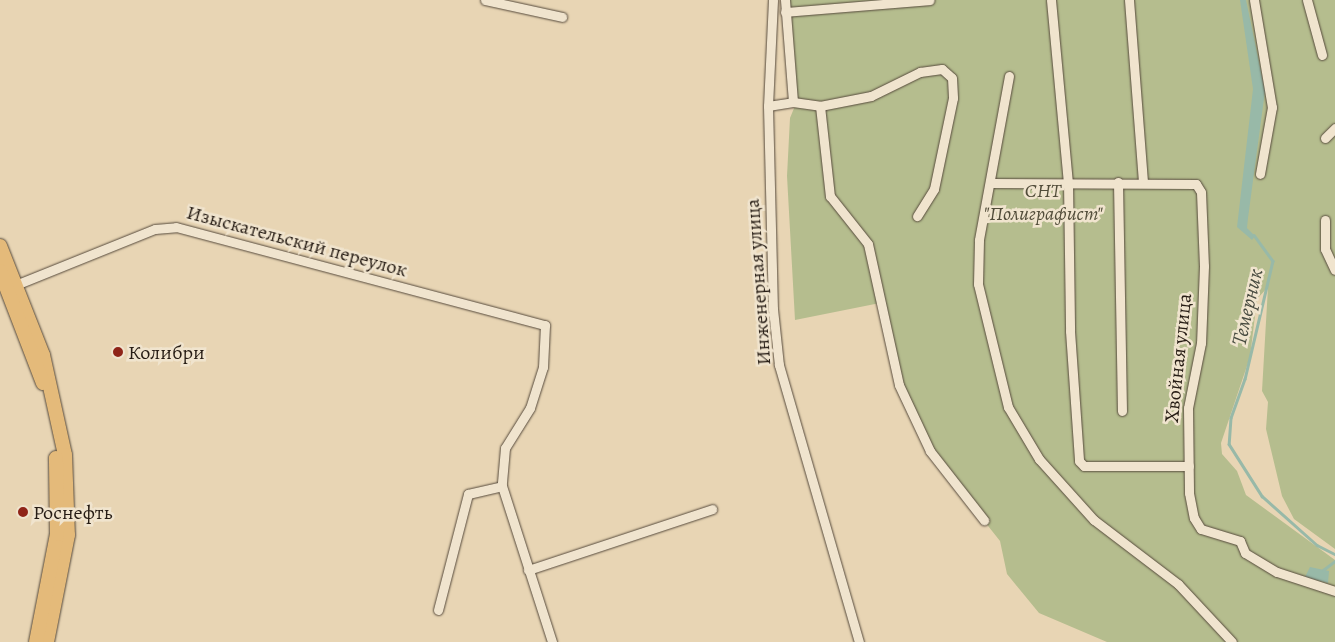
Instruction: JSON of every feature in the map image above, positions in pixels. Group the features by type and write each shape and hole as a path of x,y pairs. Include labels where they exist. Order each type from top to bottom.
{"main road":[{"path":"0,246 42,381 56,458 58,534 36,642"},
{"path":"0,271 12,287 59,409 66,464 68,535 47,642"}],"street":[{"path":"484,0 562,17"},
{"name":"Инженерная улица","path":"773,0 768,106 773,309 779,366 859,642"},
{"path":"785,0 793,102"},
{"path":"785,12 930,0"},
{"path":"1051,0 1068,182 1070,331 1079,461 1084,466 1189,466"},
{"path":"1129,0 1143,182"},
{"path":"1254,0 1272,107 1260,174"},
{"path":"1307,0 1322,55"},
{"path":"768,106 793,102 820,106 871,96 920,72 942,69 952,78 953,98 934,189 918,216"},
{"path":"1009,76 979,240 978,284 1008,407 1039,459 1094,520 1178,584 1232,642"},
{"path":"820,106 830,196 868,244 899,385 930,451 984,520"},
{"path":"1325,138 1335,128"},
{"path":"1118,182 1122,411"},
{"name":"Хвойная улица","path":"990,183 1190,182 1201,192 1201,343 1190,380 1189,466 1189,493 1201,529 1240,541 1245,553 1277,572 1335,591"},
{"path":"1325,220 1324,249 1335,270"},
{"name":"Изыскательский переулок","path":"12,287 155,229 176,227 545,325 543,367 530,408 504,448 502,486"},
{"path":"438,610 468,494 502,486 552,642"},
{"path":"528,570 712,509"}],"green space":[{"name":"СНТ \"Полиграфист\"","path":"788,0 1335,0 1335,549 1294,519 1282,496 1266,429 1268,402 1262,391 1268,287 1257,299 1250,357 1221,443 1222,454 1237,471 1246,495 1335,560 1335,642 1107,642 1039,613 1007,574 1000,541 927,449 905,404 880,303 795,320 787,176 790,118 797,101"}],"shaded area":[{"path":"1240,0 1246,0 1265,91 1247,228 1255,236 1252,240 1237,227 1253,89"},
{"path":"1310,567 1329,571 1328,583 1305,577"}],"waterway":[{"name":"Темерник","path":"1254,235 1273,261 1245,379 1231,418 1229,444 1262,496 1317,545 1335,554"},
{"path":"1323,570 1335,561"}],"place":[{"name":"Колибри","path":"118,352"},
{"name":"Роснефть","path":"23,512"}]}
